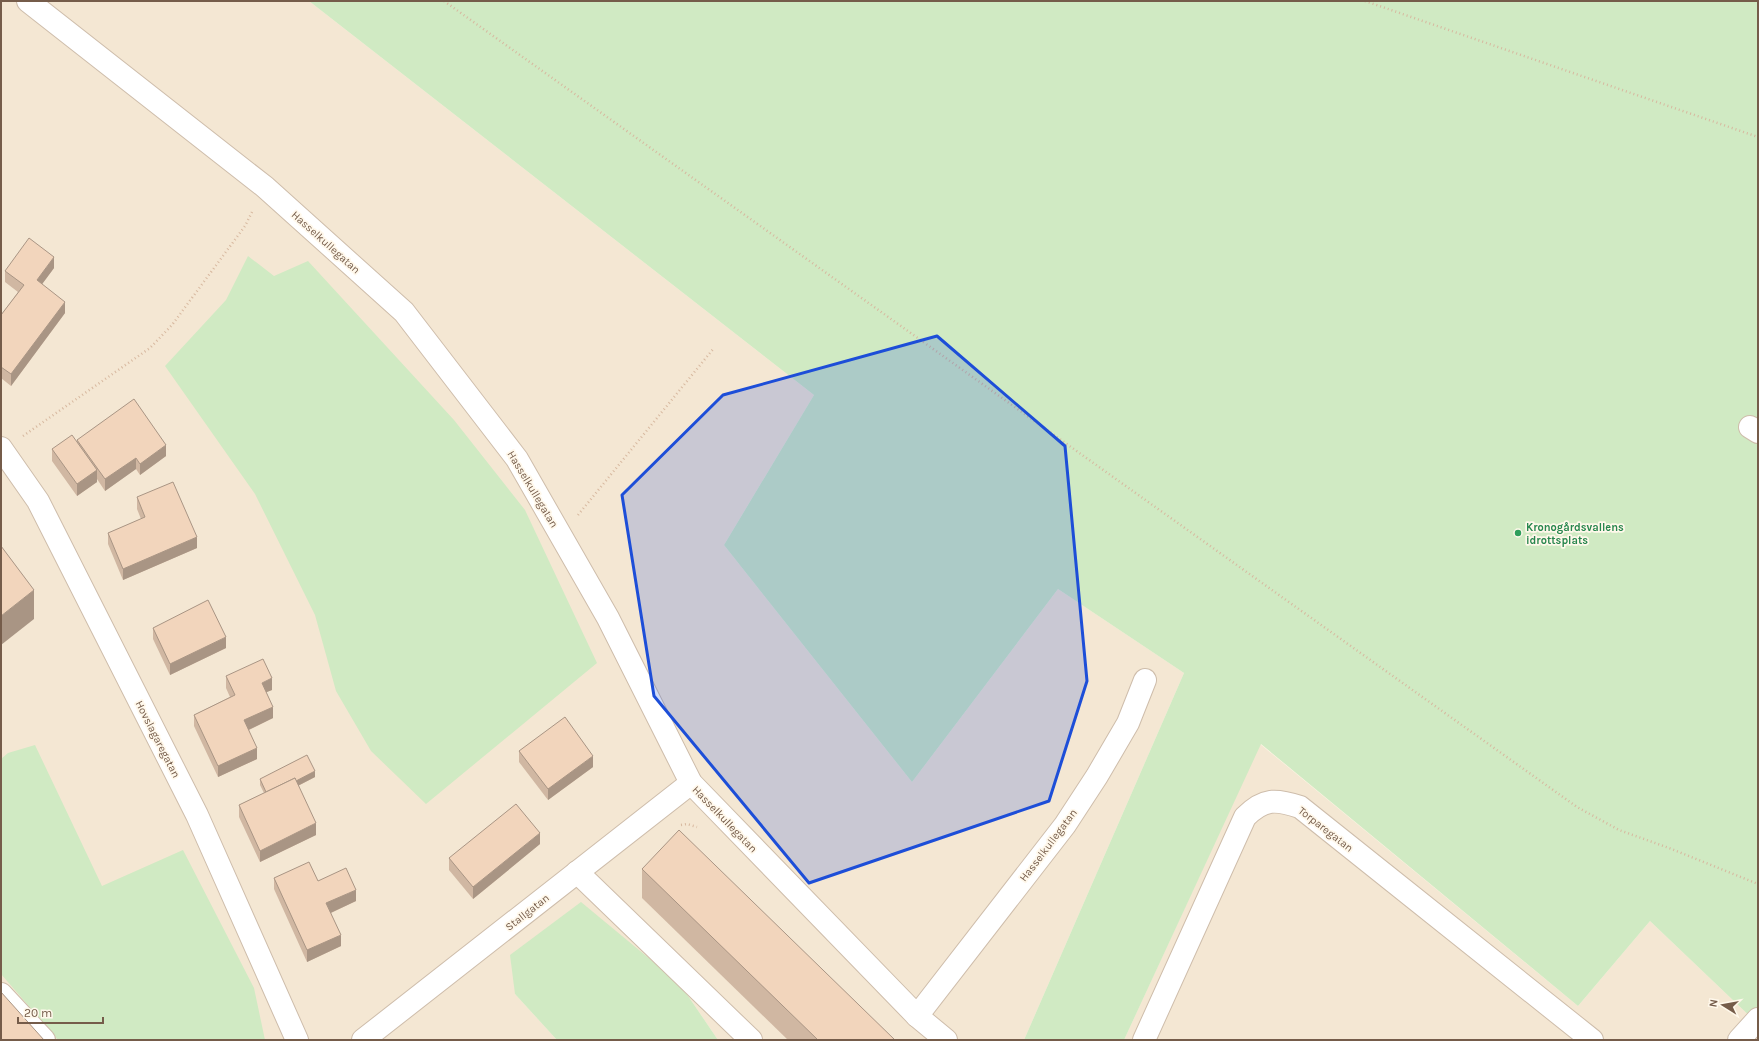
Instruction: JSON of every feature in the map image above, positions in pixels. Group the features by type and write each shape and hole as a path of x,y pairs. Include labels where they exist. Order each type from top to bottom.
{"street":[{"name":"Hasselkullegatan","path":"28,1 265,187 404,312 517,459 608,618 691,783 917,1016 946,1040"},
{"name":"Hovslagaregatan","path":"2,449 38,501 197,815 297,1040"},
{"name":"Hasselkullegatan","path":"917,1016 1065,825 1097,776 1128,723 1145,680"},
{"name":"Stallgatan","path":"363,1040 691,783"},
{"name":"Torparegatan","path":"1144,1040 1245,817 1253,809 1273,801 1284,802 1300,807 1592,1040"},
{"path":"577,872 751,1040"},
{"path":"1,994 44,1040"},
{"path":"1739,1040 1758,1019"}],"path":[{"path":"444,1 1577,807 1619,830 1669,848 1758,884"},
{"path":"1365,1 1758,137"},
{"path":"2,449 150,348 172,325 245,226 265,187"},
{"path":"561,536 714,348"}],"highlighted area":[{"path":"937,336 1065,446 1087,681 1049,801 809,883 654,696 622,495 723,395"}],"shaded area":[{"path":"1,1 309,1 814,395 724,545 912,782 1058,589 1184,673 1024,1040 718,1040 680,984 515,994 557,1040 1,1040"},
{"path":"1260,744 1578,1006 1650,921 1758,1024 1758,1040 1124,1040"}],"green space":[{"path":"309,1 1758,1 1758,1024 1650,921 1578,1006 1261,744 1124,1040 1024,1040 1184,673 1058,589 912,782 724,545 814,395"},
{"path":"248,256 274,276 308,261 454,420 525,510 597,663 426,804 371,751 336,691 315,615 255,494 165,366 226,300"},
{"path":"35,745 102,886 183,850 254,988 265,1040 58,1040 1,974 1,759 8,753"},
{"path":"581,902 680,984 718,1040 557,1040 515,994 510,955"}],"building":[{"path":"29,238 54,257 37,280 65,302 11,374 1,367 1,315 24,285 5,271"},
{"path":"134,399 166,445 140,464 136,458 105,479 77,440"},
{"path":"72,435 97,470 77,484 52,449"},
{"path":"173,482 197,537 123,569 108,533 145,517 137,497"},
{"path":"1,546 34,590 1,616"},
{"path":"208,600 226,637 170,664 153,628"},
{"path":"263,659 272,678 262,683 273,707 244,720 257,748 218,766 194,715 235,695 226,676"},
{"path":"565,717 593,756 548,789 519,751"},
{"path":"307,755 315,771 296,781 295,778 266,792 260,779"},
{"path":"295,778 316,823 260,851 239,805"},
{"path":"516,804 540,833 473,887 449,858"},
{"path":"679,830 895,1040 818,1040 642,869"},
{"path":"309,862 318,881 346,868 356,890 326,903 341,935 307,950 274,878"},
{"path":"1,992 44,1040 1,1040"}],"place":[{"name":"Kronogårdsvallens idrottsplats","path":"1518,533"}]}
